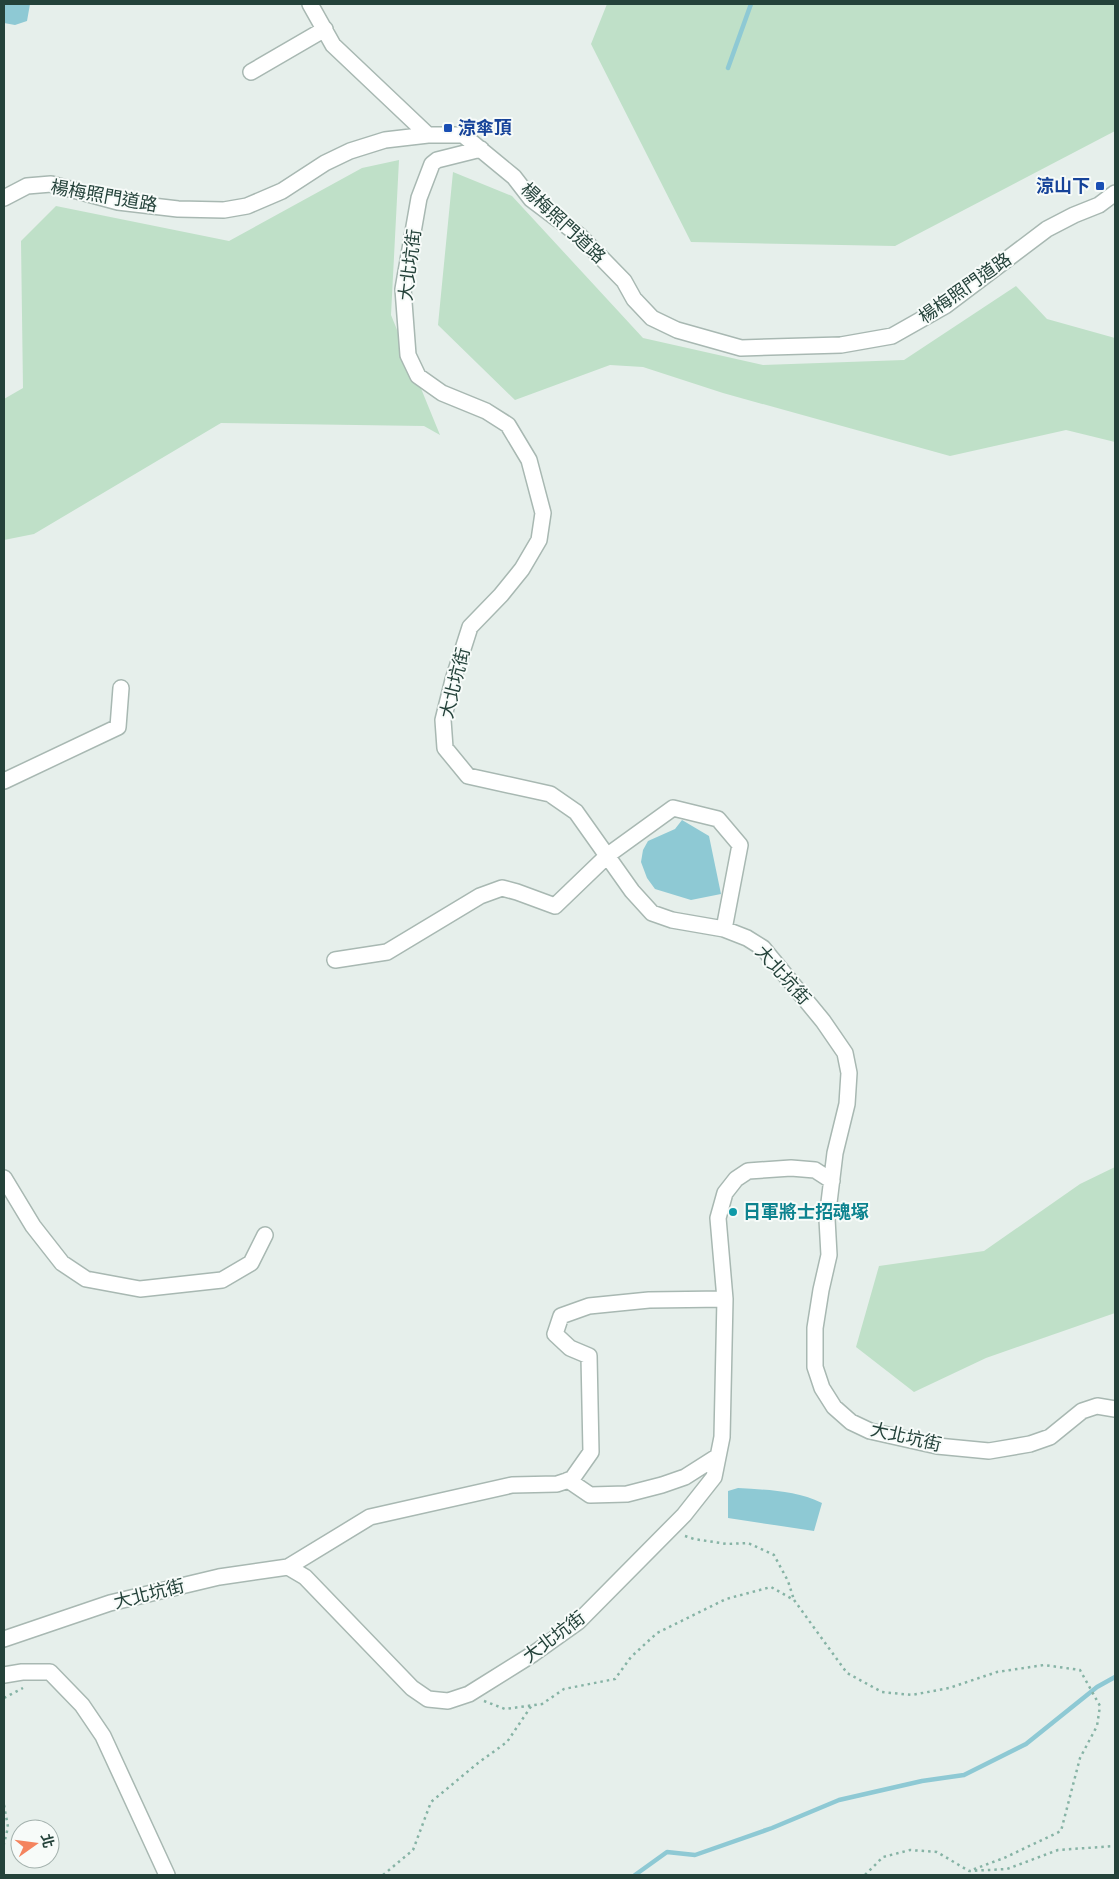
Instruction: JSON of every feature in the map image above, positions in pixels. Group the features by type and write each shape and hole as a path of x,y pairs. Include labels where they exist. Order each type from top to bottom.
{"street":[{"path":"310,4 334,45 428,135"},
{"path":"251,72 325,29"},
{"name":"楊梅照門道路","path":"4,198 27,186 50,184 118,202 178,209 224,210 246,206 282,191 326,163 350,152 385,140 428,135 463,135 514,178 531,198 580,236 624,281 634,299 652,318 677,330 741,348 841,345 892,336 945,306 1047,229 1099,205 1115,193"},
{"name":"大北坑街","path":"481,149 437,160 432,164 419,198 403,289 408,355 418,376 442,393 486,411 508,425 529,460 543,513 538,540 522,569 502,595 470,627 453,680 444,720 445,748 468,776 550,794 576,812 632,891 652,913 672,920 724,928 747,938 763,948 823,1021 845,1053 849,1073 847,1104 835,1153 827,1219 829,1255 815,1328 815,1367 822,1388 834,1407 851,1422 870,1431 937,1446 989,1451 1030,1444 1050,1438 1082,1411 1097,1406 1115,1409"},
{"path":"4,781 118,727 121,688"},
{"path":"335,960 387,952 480,896 502,888 554,906 608,855 673,808 718,819 740,845 724,928"},
{"name":"大北坑街","path":"4,1640 110,1603 219,1577 288,1567 305,1577 412,1688 428,1699 448,1701 469,1694 534,1654 578,1622 684,1516 714,1477 722,1438 725,1299 718,1218 725,1193 736,1179 748,1171 791,1168 815,1170 832,1181"},
{"path":"4,1178 33,1226 62,1263 86,1279 140,1289 222,1280 251,1263 265,1236"},
{"path":"288,1567 370,1517 512,1485 557,1484 572,1479 591,1452 589,1356 570,1348 555,1334 561,1316 589,1306 648,1300 725,1299"},
{"path":"568,1480 590,1494 627,1494 685,1477 718,1456"},
{"path":"4,1675 22,1672 50,1672 82,1704 103,1736 167,1875"}],"path":[{"path":"669,1530 694,1539 727,1544 748,1543 774,1555 788,1581 794,1600 847,1673 882,1692 912,1695 949,1688 996,1672 1044,1664 1080,1670 1100,1706 1097,1726 1080,1758 1061,1831 1004,1858 969,1871"},
{"path":"469,1694 504,1709 542,1704 564,1689 615,1679 631,1656 657,1633 726,1599 771,1587 794,1600"},
{"path":"383,1875 413,1850 430,1802 506,1742 532,1705"},
{"path":"4,1805 8,1828 4,1844"},
{"path":"865,1875 883,1857 910,1850 937,1852 969,1871 1007,1869 1058,1850 1115,1846"}],"green space":[{"path":"607,4 1115,4 1115,131 895,246 691,242 591,44"},
{"path":"399,160 391,315 440,435 424,426 221,423 34,534 4,540 4,399 23,388 21,241 56,206 229,241 362,168"},
{"path":"453,172 512,196 643,338 763,365 904,360 1016,286 1047,319 1115,338 1115,442 1066,430 950,456 723,393 643,367 610,365 515,400 438,325"},
{"path":"1115,1167 1115,1313 986,1358 914,1392 856,1347 879,1266 984,1251 1080,1184"}],"water":[{"path":"4,4 30,4 27,21 15,25 4,23"},
{"path":"682,820 709,836 721,894 691,900 655,889 647,878 641,862 643,850 648,841 675,829"},
{"path":"738,1488 791,1493 822,1503 814,1531 728,1518 728,1491"}],"waterway":[{"path":"728,68 751,4"},
{"path":"635,1875 667,1852 695,1855 772,1828 839,1800 922,1781 964,1775 1026,1744 1097,1687 1115,1677"}],"place":[{"name":"涼傘頂","path":"448,128"},
{"name":"涼山下","path":"1100,186"},
{"name":"日軍將士招魂塚","path":"733,1212"}]}
